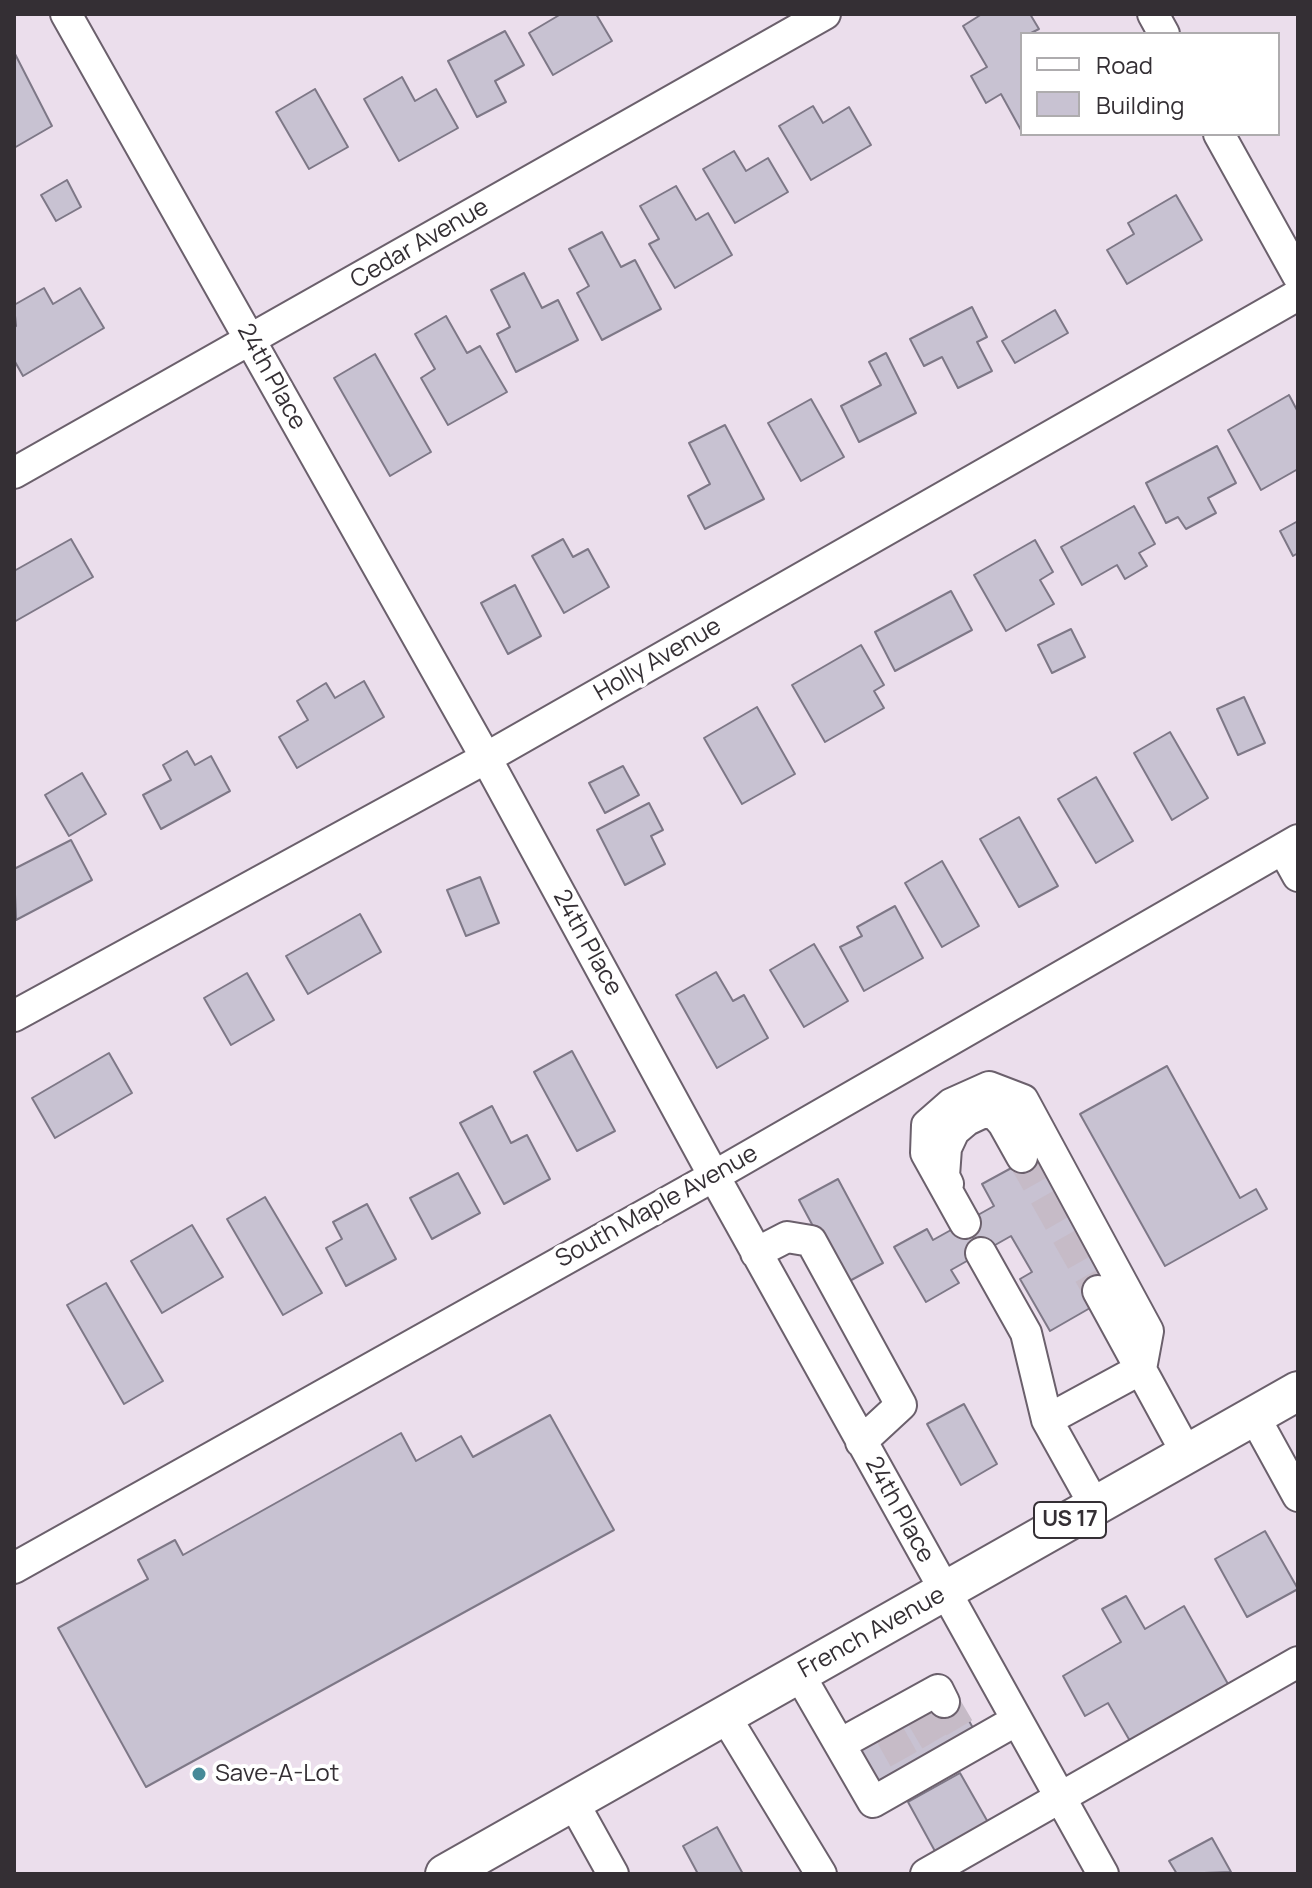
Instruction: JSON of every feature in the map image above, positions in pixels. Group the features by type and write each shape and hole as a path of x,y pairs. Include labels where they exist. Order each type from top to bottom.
{"main road":[{"name":"French Avenue","path":"445,1874 1298,1391"}],"street":[{"name":"24th Place","path":"66,14 486,758 756,1253 1103,1874"},
{"name":"Cedar Avenue","path":"14,473 825,14"},
{"path":"1153,14 1163,32"},
{"path":"1220,136 1298,276"},
{"name":"Holly Avenue","path":"14,1016 486,758 1298,295"},
{"path":"1290,844 1298,876"},
{"name":"South Maple Avenue","path":"14,1568 714,1176 1290,844"},
{"path":"1022,1157 996,1115 984,1112 954,1131 946,1148 944,1176 965,1223 926,1153 927,1125 951,1104 989,1087 1023,1100 1148,1331 1141,1369"},
{"path":"756,1253 787,1237 811,1241 901,1405 861,1442"},
{"path":"981,1253 1026,1333 1047,1420 1095,1506"},
{"path":"1098,1291 1187,1454"},
{"path":"801,1333 846,1306"},
{"path":"1047,1420 1141,1369"},
{"path":"1254,1416 1296,1484"},
{"path":"926,1874 1298,1662"},
{"path":"799,1674 873,1802 911,1771 955,1747 1017,1720"},
{"path":"840,1744 886,1727 926,1707"},
{"path":"725,1716 821,1874"},
{"path":"573,1802 613,1874"}],"building":[{"path":"561,14 596,14 612,41 553,75 529,33"},
{"path":"982,14 1030,14 1039,29 1020,32 1020,128 1001,94 986,103 971,76 987,67 963,26"},
{"path":"505,31 524,65 495,81 506,102 477,117 448,61"},
{"path":"14,52 52,126 14,148"},
{"path":"402,77 415,101 436,89 458,128 399,161 364,99"},
{"path":"315,89 348,147 309,169 276,112"},
{"path":"813,106 823,123 849,107 871,145 811,180 779,126"},
{"path":"734,151 746,171 768,158 788,192 735,223 703,169"},
{"path":"67,180 81,207 56,221 41,195"},
{"path":"676,186 696,220 708,213 732,255 675,288 649,244 659,239 640,206"},
{"path":"1176,195 1202,240 1127,284 1107,250 1134,234 1128,223"},
{"path":"602,232 621,267 635,260 661,309 602,340 577,293 589,286 569,249"},
{"path":"524,273 542,308 558,300 578,340 516,372 497,334 510,327 491,290"},
{"path":"44,288 53,304 80,288 104,328 23,376 14,360 14,305"},
{"path":"972,307 987,337 977,342 992,371 958,388 942,357 924,366 910,339"},
{"path":"1055,310 1068,333 1015,363 1002,341"},
{"path":"446,316 467,353 480,346 507,392 448,425 421,378 435,369 415,334"},
{"path":"886,353 916,413 859,442 841,406 881,385 869,362"},
{"path":"375,354 431,452 390,476 334,378"},
{"path":"1289,395 1298,412 1298,469 1261,490 1228,430"},
{"path":"811,399 844,457 801,481 768,423"},
{"path":"725,425 764,499 705,529 688,496 710,484 689,443"},
{"path":"1217,446 1236,483 1208,498 1216,513 1186,529 1178,517 1166,523 1146,483"},
{"path":"1134,506 1155,544 1139,553 1147,566 1125,579 1117,565 1082,585 1061,547"},
{"path":"1298,521 1298,553 1293,556 1280,531"},
{"path":"71,539 93,577 14,622 14,571"},
{"path":"563,539 573,557 588,549 609,587 564,613 532,556"},
{"path":"1035,540 1053,572 1040,580 1054,604 1006,631 974,575"},
{"path":"515,585 541,636 508,654 481,603"},
{"path":"951,591 972,630 895,671 875,632"},
{"path":"1071,629 1085,657 1052,673 1038,645"},
{"path":"861,645 884,685 874,691 884,708 825,742 792,685"},
{"path":"364,681 384,717 297,768 279,737 308,720 297,701 326,683 335,698"},
{"path":"1244,697 1265,743 1238,755 1217,709"},
{"path":"757,707 795,774 742,804 704,738"},
{"path":"1170,732 1208,798 1172,820 1134,753"},
{"path":"187,751 195,765 211,756 230,791 161,829 143,795 171,780 163,765"},
{"path":"623,766 639,795 605,813 589,783"},
{"path":"82,773 106,814 69,836 45,795"},
{"path":"1096,777 1133,841 1096,863 1058,799"},
{"path":"649,803 663,830 651,836 665,864 625,885 597,830"},
{"path":"1019,817 1058,886 1019,907 980,839"},
{"path":"71,840 92,880 16,920 14,869"},
{"path":"942,861 979,926 942,947 905,883"},
{"path":"480,877 499,923 466,936 447,890"},
{"path":"895,906 923,958 864,991 840,947 862,936 857,927"},
{"path":"360,914 381,952 308,994 286,956"},
{"path":"814,944 848,1001 804,1027 770,970"},
{"path":"716,972 733,1001 744,995 768,1038 717,1068 676,995"},
{"path":"247,973 274,1020 231,1045 204,998"},
{"path":"572,1051 615,1131 577,1151 534,1072"},
{"path":"109,1053 132,1093 55,1138 32,1098"},
{"path":"1167,1066 1240,1198 1256,1189 1267,1209 1165,1266 1080,1114"},
{"path":"492,1106 511,1143 527,1135 550,1179 504,1204 460,1123"},
{"path":"1037,1149 1112,1284 1097,1304 1050,1331 1020,1279 1032,1272 1011,1236 951,1270 959,1283 926,1302 894,1247 927,1229 933,1240 994,1206 982,1184 1015,1166"},
{"path":"458,1173 480,1213 432,1239 410,1198"},
{"path":"838,1179 883,1263 844,1284 799,1200"},
{"path":"265,1197 322,1293 283,1315 227,1219"},
{"path":"367,1204 396,1259 346,1286 326,1248 342,1239 333,1222"},
{"path":"192,1225 223,1277 162,1313 131,1261"},
{"path":"106,1283 163,1381 124,1404 67,1305"},
{"path":"964,1404 997,1464 961,1485 927,1424"},
{"path":"550,1415 614,1530 146,1787 58,1628 148,1579 138,1560 175,1540 183,1555 401,1433 416,1461 461,1436 473,1457"},
{"path":"1265,1531 1298,1589 1247,1617 1215,1559"},
{"path":"1126,1596 1145,1629 1184,1606 1228,1684 1130,1741 1108,1703 1085,1716 1063,1676 1121,1642 1102,1609"},
{"path":"955,1696 973,1728 871,1785 853,1753"},
{"path":"960,1773 989,1824 936,1853 908,1802"},
{"path":"717,1827 743,1874 698,1874 683,1846"},
{"path":"1212,1838 1231,1872 1177,1874 1169,1861"}],"tunnel":[{"path":"1022,1157 1098,1291"},
{"path":"944,1702 963,1734"},
{"path":"920,1715 939,1747"},
{"path":"889,1733 907,1765"}],"place":[{"name":"Save-A-Lot","path":"199,1774"}]}
